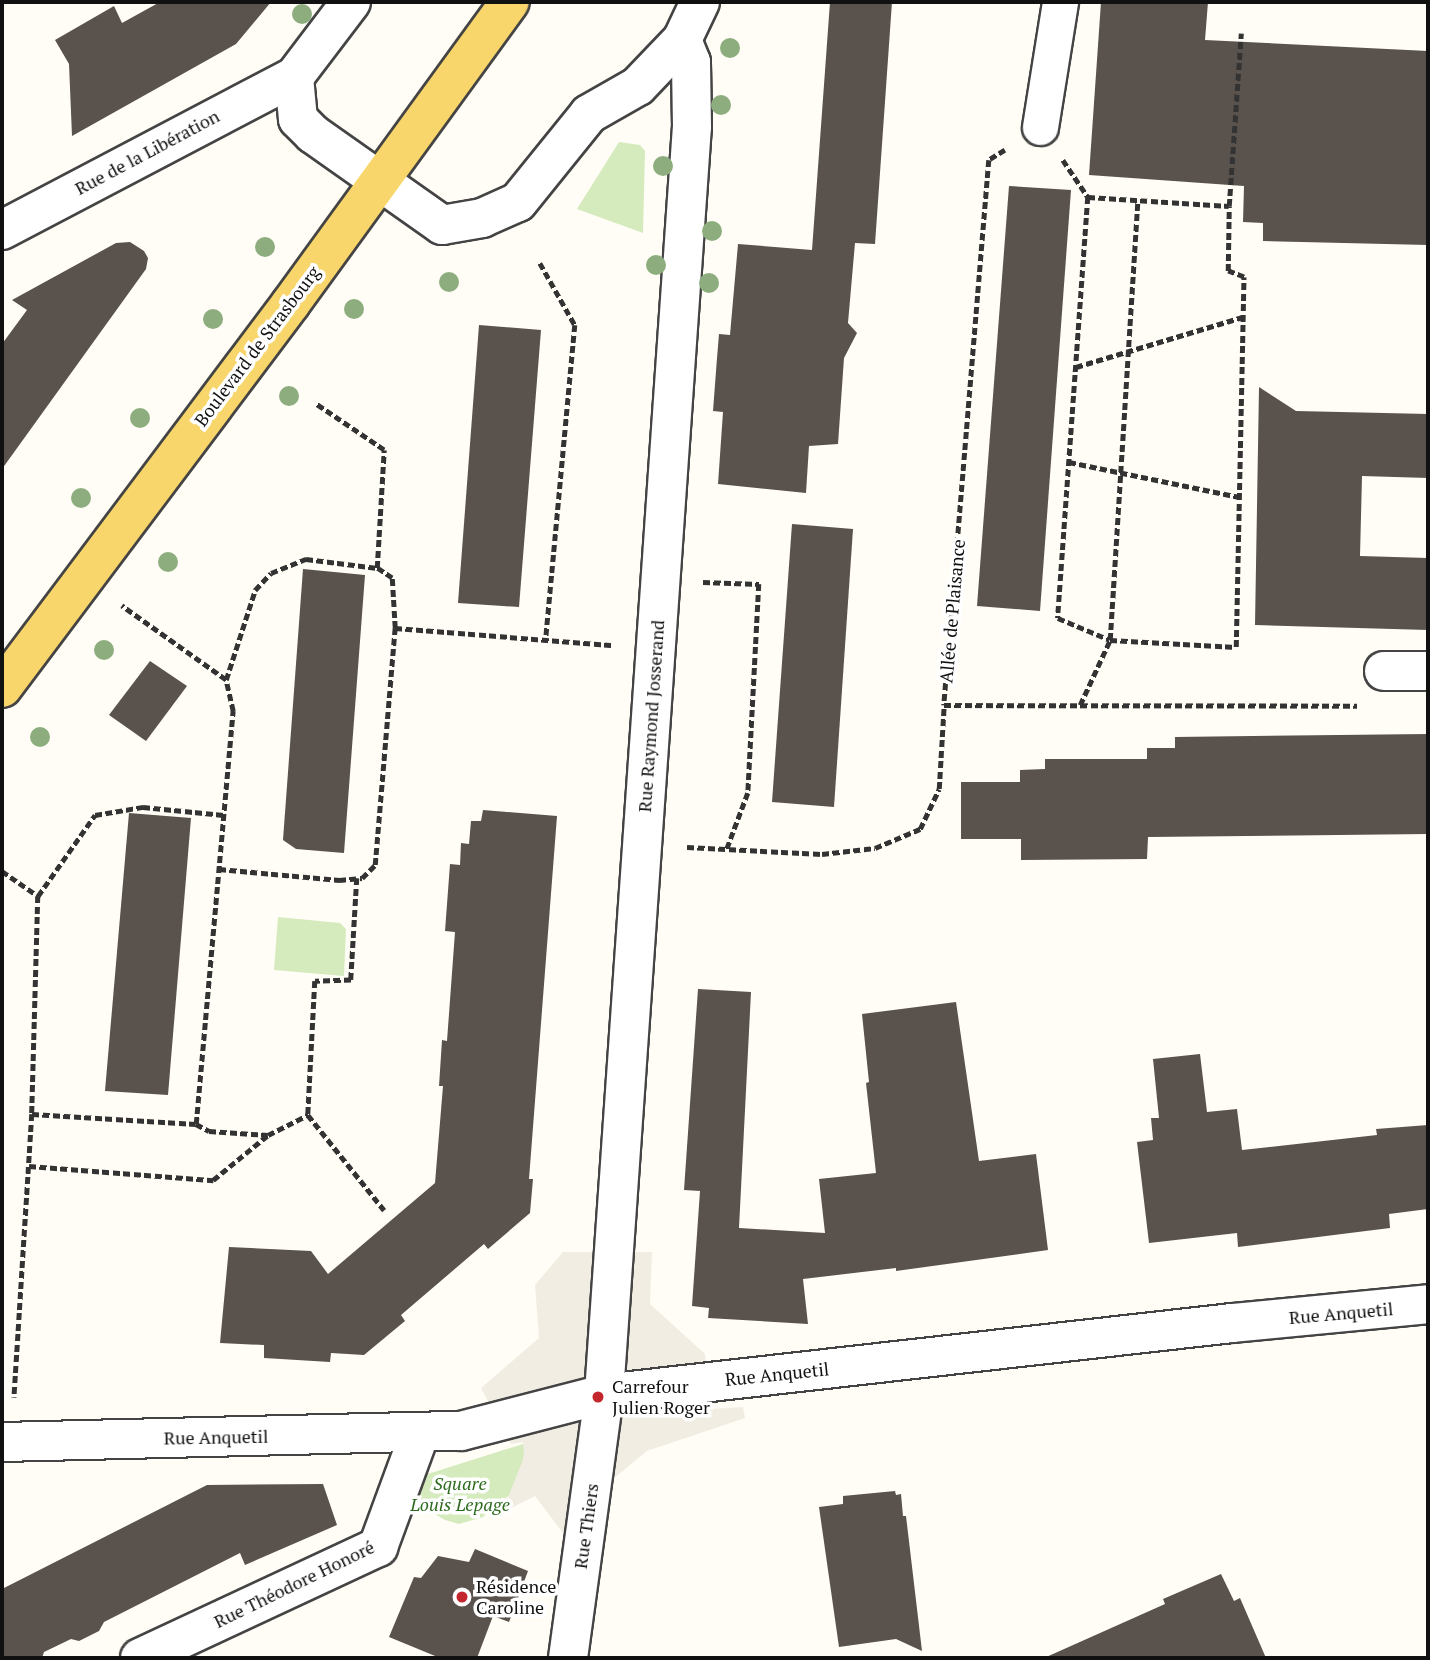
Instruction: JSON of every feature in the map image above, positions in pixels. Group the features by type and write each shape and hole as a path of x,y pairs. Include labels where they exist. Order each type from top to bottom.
{"main road":[{"name":"Boulevard de Strasbourg","path":"2,688 379,183 510,2"}],"street":[{"path":"351,2 294,77 298,119 313,134 379,183 442,225 482,218 518,202 589,114 638,86 682,40 700,2"},
{"path":"1040,127 1060,2"},
{"name":"Rue Raymond Josserand","path":"604,1394 693,112 691,62 682,40"},
{"name":"Rue de la Libération","path":"2,229 294,77"},
{"path":"1384,671 1428,671"},
{"name":"Rue Anquetil","path":"7,1442 461,1431 604,1394 1231,1323 1428,1304"},
{"name":"Rue Thiers","path":"568,1658 604,1394"},
{"name":"Rue Théodore Honoré","path":"140,1658 378,1547 420,1433"}],"path":[{"path":"1040,127 1088,197 1058,618 1110,640 1236,648 1244,277 1228,271 1229,206 1241,33"},
{"name":"Allée de Plaisance","path":"1040,127 989,160 944,705 1362,706 1384,671"},
{"path":"1088,197 1229,206"},
{"path":"1080,705 1110,640 1138,201"},
{"path":"540,263 575,325 546,640"},
{"path":"1076,367 1243,317"},
{"path":"316,404 384,450 377,568"},
{"path":"1069,462 1239,497"},
{"path":"196,1124 233,712 226,680 255,590 271,573 306,559 377,568 392,578 395,628 375,865 362,878 339,880 219,869"},
{"path":"661,581 759,584 748,793 727,849"},
{"path":"122,606 226,680"},
{"path":"395,628 656,649"},
{"path":"642,844 822,854 874,848 920,830 939,789 944,705"},
{"path":"7,1442 32,1114 37,896 95,815 144,807 224,815"},
{"path":"2,871 37,896"},
{"path":"357,878 351,980 315,981 309,1115 384,1210"},
{"path":"32,1114 196,1124 209,1131 268,1135"},
{"path":"29,1166 213,1180 268,1135 309,1115"}],"green space":[{"path":"619,142 640,145 645,151 643,233 577,209"},
{"path":"278,917 340,923 346,929 344,976 274,970"},
{"name":"Square Louis Lepage","path":"526,1443 521,1473 512,1493 483,1517 459,1524 445,1520 428,1510 417,1495 415,1478"}],"shaded area":[{"name":"Carrefour Julien Roger","path":"563,1252 652,1252 650,1304 705,1354 710,1409 743,1407 745,1418 647,1451 613,1479 606,1540 563,1533 535,1496 511,1508 507,1500 524,1457 523,1442 511,1444 481,1388 539,1338 535,1285"}],"building":[{"path":"160,2 271,2 236,44 72,136 69,64 55,40 114,6 122,23"},
{"path":"830,2 892,2 875,244 855,243 848,323 857,333 844,358 838,444 809,446 806,493 718,484 723,412 713,411 719,334 730,335 738,244 812,250"},
{"path":"1101,2 1208,2 1205,40 1428,51 1428,245 1263,241 1263,223 1243,222 1244,186 1089,175"},
{"path":"1009,186 1071,190 1040,611 977,606"},
{"path":"130,242 144,251 148,258 146,269 2,469 2,344 27,310 12,300 116,243"},
{"path":"479,325 541,330 519,607 458,603"},
{"path":"1259,387 1296,411 1428,414 1428,478 1362,476 1360,556 1428,558 1428,630 1255,625"},
{"path":"792,524 853,529 834,807 772,802"},
{"path":"303,569 365,575 344,853 296,849 283,840"},
{"path":"150,661 187,686 146,741 109,715"},
{"path":"1428,734 1428,834 1148,837 1147,859 1021,860 1021,839 961,839 961,782 1020,782 1020,770 1045,769 1045,759 1147,759 1147,748 1175,748 1175,737"},
{"path":"483,810 557,816 529,1179 533,1179 530,1213 488,1249 484,1244 401,1315 405,1321 364,1355 331,1353 330,1362 264,1358 264,1345 220,1343 229,1247 311,1251 328,1274 435,1183 443,1086 439,1086 442,1040 447,1041 455,932 445,931 450,864 460,865 461,843 469,844 471,821 481,821"},
{"path":"129,813 191,818 168,1095 105,1091"},
{"path":"698,989 751,992 739,1228 825,1233 819,1179 876,1173 862,1014 956,1002 979,1161 1036,1154 1048,1250 896,1271 896,1268 803,1279 808,1324 708,1318 709,1308 692,1306 700,1191 684,1190"},
{"path":"1200,1054 1207,1112 1237,1109 1242,1150 1377,1135 1376,1129 1428,1125 1428,1209 1389,1214 1390,1228 1238,1247 1237,1233 1149,1243 1137,1142 1153,1140 1151,1118 1159,1118 1153,1059"},
{"path":"323,1484 337,1525 245,1565 240,1553 104,1622 99,1631 79,1641 71,1639 44,1652 42,1658 2,1658 2,1589 207,1485"},
{"path":"895,1491 896,1495 901,1494 903,1516 906,1516 922,1651 896,1639 839,1647 819,1507 843,1504 843,1496"},
{"name":"Résidence Caroline","path":"475,1549 528,1571 509,1622 493,1616 477,1658 440,1658 389,1637 414,1577 421,1578 438,1556 469,1562"},
{"path":"1221,1574 1234,1601 1240,1598 1266,1658 1044,1658 1165,1604 1163,1599"}],"place":[{"name":"Carrefour Julien Roger","path":"598,1397"},
{"name":"Résidence Caroline","path":"462,1597"}]}
